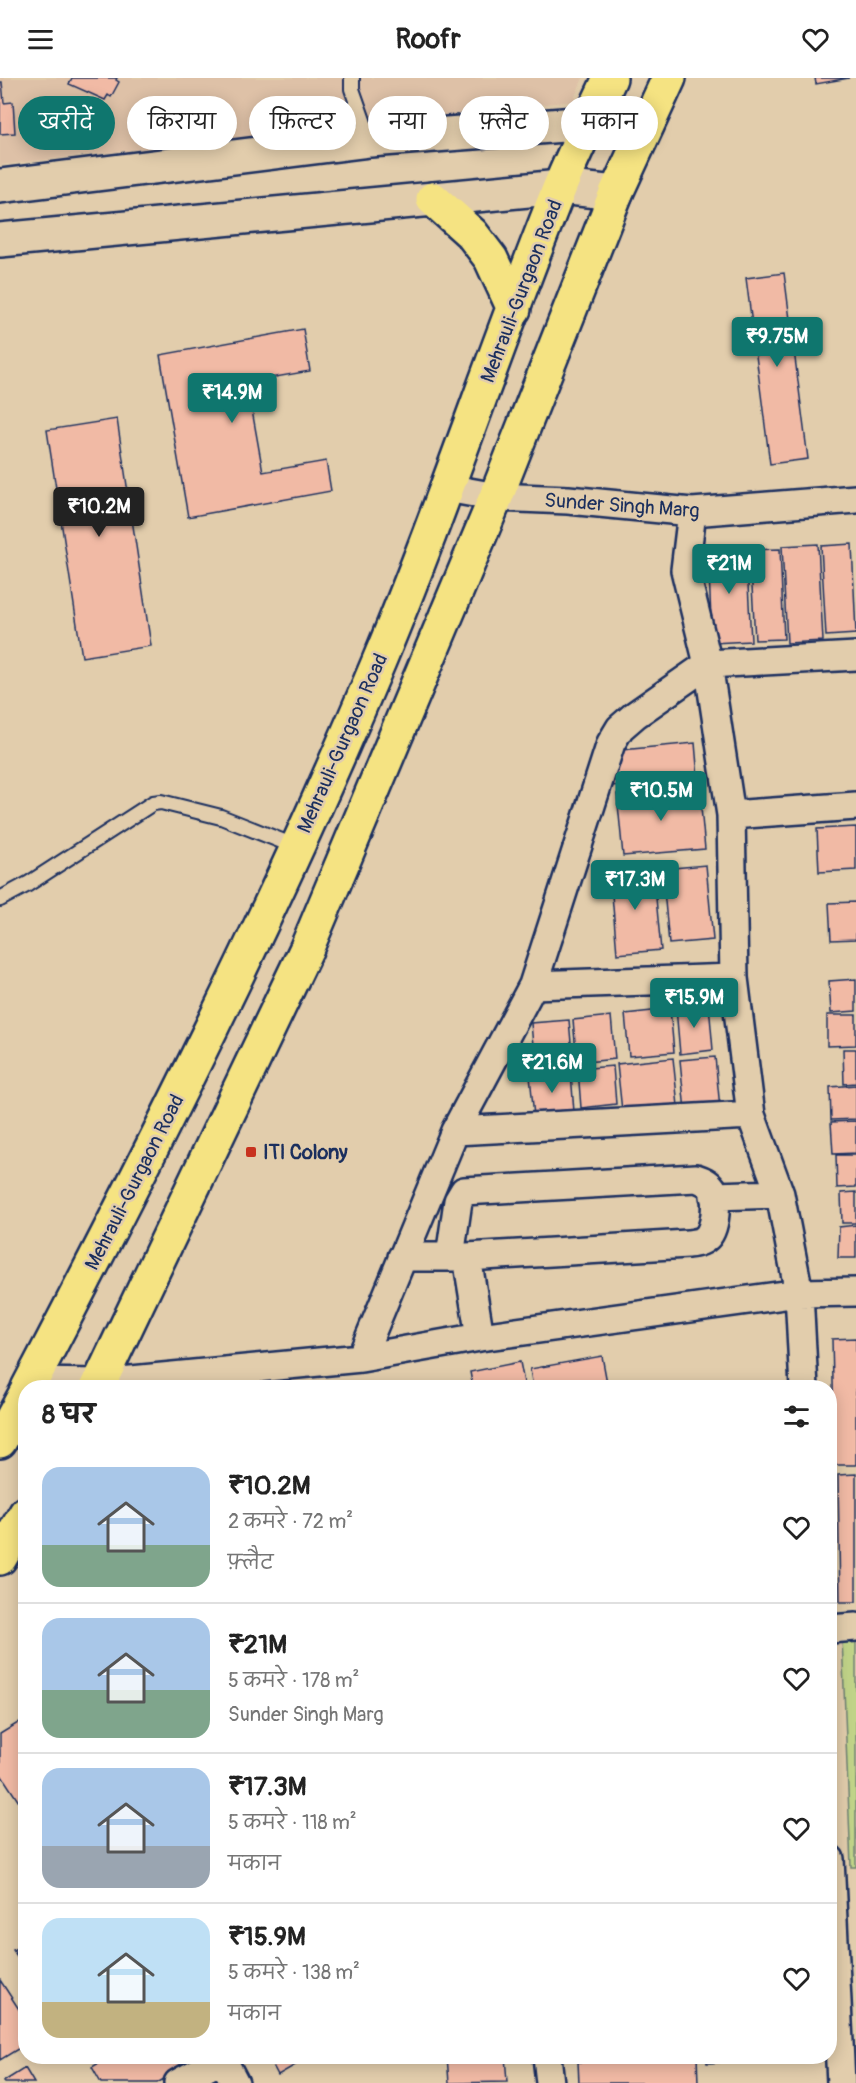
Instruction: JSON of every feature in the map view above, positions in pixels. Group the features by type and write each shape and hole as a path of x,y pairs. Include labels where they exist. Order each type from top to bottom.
{"main road":[{"name":"Mehrauli-Gurgaon Road","path":"602,96 610,78"},
{"path":"658,102 669,78"},
{"name":"Mehrauli-Gurgaon Road","path":"32,1380 182,1090 297,847 380,660 560,187 577,150"},
{"path":"101,1380 306,950 496,497 616,193 636,150"},
{"path":"433,199 471,234 491,259 514,309"},
{"name":"Mehrauli-Gurgaon Road","path":"0,1442 18,1407"},
{"path":"0,1558 18,1528"}],"street":[{"path":"447,134 561,125"},
{"path":"0,186 368,140"},
{"path":"0,240 560,187 616,193"},
{"name":"Sunder Singh Marg","path":"447,488 496,497 568,500 692,512 856,499"},
{"path":"692,512 685,570 708,664 731,815 734,978 751,1115 780,1194 798,1293 803,1380"},
{"path":"361,1358 455,1131 533,985 611,743 620,728 708,664 856,656"},
{"path":"731,815 856,806"},
{"path":"533,985 734,978"},
{"path":"455,1131 751,1115"},
{"path":"402,1257 458,1257 688,1244 704,1241 712,1233 715,1223 714,1196 711,1187 705,1181 696,1178 464,1191 458,1201 458,1257 480,1337"},
{"path":"714,1196 780,1194"},
{"path":"148,1380 361,1358 480,1337 798,1293 856,1292"},
{"path":"837,1628 856,1627"},
{"path":"837,1884 844,1910 841,2083"},
{"path":"178,2083 211,2064"},
{"path":"225,2064 235,2083"},
{"path":"548,2064 550,2083"}],"lane":[{"path":"352,78 352,89 368,134"},
{"path":"0,899 28,884 153,803 161,802 221,817 297,847"}],"shaded area":[{"path":"0,78 583,78 575,96 561,96 561,102 549,104 549,96 459,96 459,114 447,115 447,96 368,96 368,124 356,125 356,96 249,96 249,137 237,139 237,96 127,96 127,150 134,150 0,165"}],"green space":[{"path":"856,1636 856,1867 851,1867 842,1637"}],"building":[{"path":"72,78 117,78 119,82 112,96 96,96 69,84"},
{"path":"815,78 849,78 816,84"},
{"path":"0,82 2,82 4,103 13,102 15,133 0,134"},
{"path":"784,273 808,459 770,464 746,278"},
{"path":"303,329 310,371 247,382 263,472 326,461 331,491 188,517 160,355"},
{"path":"117,419 151,646 82,657 47,430"},
{"path":"818,544 823,641 787,643 782,546"},
{"path":"852,544 856,634 826,636 821,546"},
{"path":"746,547 751,641 712,643 708,548"},
{"path":"780,549 784,639 755,640 750,550"},
{"path":"695,743 698,778 612,786 611,751"},
{"path":"699,787 705,849 623,856 617,794"},
{"path":"856,827 856,870 819,872 817,829"},
{"path":"706,865 713,940 669,944 662,869"},
{"path":"653,867 661,950 617,954 610,871"},
{"path":"856,902 856,939 831,940 829,903"},
{"path":"856,979 856,1011 831,1013 829,981"},
{"path":"709,1005 713,1050 680,1054 676,1008"},
{"path":"670,1009 674,1052 629,1056 625,1014"},
{"path":"827,1015 856,1015 856,1045 827,1046"},
{"path":"611,1016 615,1059 577,1063 573,1020"},
{"path":"569,1020 573,1065 535,1068 531,1023"},
{"path":"843,1049 856,1049 856,1083 844,1084"},
{"path":"715,1057 720,1108 685,1111 680,1060"},
{"path":"673,1058 678,1106 622,1111 617,1064"},
{"path":"613,1066 616,1104 581,1108 578,1069"},
{"path":"571,1073 574,1112 534,1116 530,1076"},
{"path":"856,1085 856,1119 831,1120 830,1087"},
{"path":"856,1121 856,1153 833,1154 831,1122"},
{"path":"836,1155 856,1155 856,1187 837,1188"},
{"path":"856,1192 856,1223 842,1223 841,1193"},
{"path":"856,1225 856,1258 838,1258 839,1227"},
{"path":"856,1338 856,1465 837,1465 837,1380 833,1380 832,1339"},
{"path":"602,1356 606,1380 532,1380 530,1369"},
{"path":"520,1362 523,1380 472,1380 470,1372"},
{"path":"856,1474 856,1602 840,1602 838,1475"},
{"path":"18,1723 18,1801 0,1773 0,1734"},
{"path":"18,1947 18,1958 13,1950"},
{"path":"0,1980 18,2008 18,2049 0,2060"},
{"path":"97,2064 186,2064 187,2066 157,2083 101,2083 92,2067"},
{"path":"272,2064 297,2064 278,2075"},
{"path":"448,2064 506,2064 507,2082 449,2083"},
{"path":"578,2064 697,2064 698,2083 579,2083"},
{"path":"25,2068 34,2083 3,2082"}],"place":[{"name":"ITI Colony","path":"251,1152"}]}
